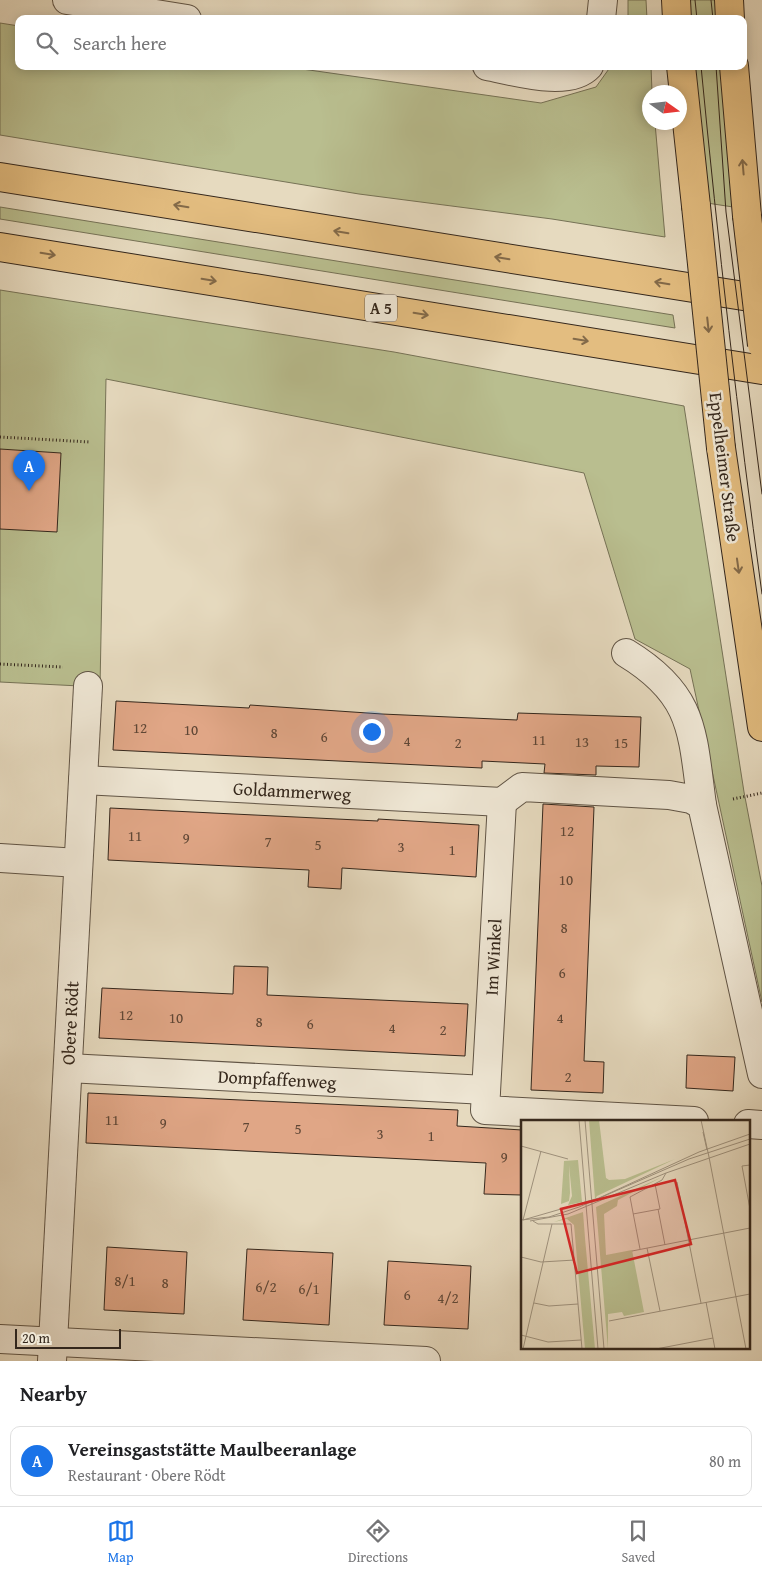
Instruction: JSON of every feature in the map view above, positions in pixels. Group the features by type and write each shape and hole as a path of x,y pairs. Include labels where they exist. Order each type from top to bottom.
{"main road":[{"path":"676,0 678,15"},
{"path":"729,0 730,15"},
{"name":"Eppelheimer Straße","path":"681,70 721,448 762,727"},
{"path":"734,70 747,216 762,345"},
{"path":"0,177 762,300"},
{"name":"A 5","path":"0,246 762,370"}],"street":[{"path":"67,0 147,6 175,15"},
{"path":"601,15 603,0"},
{"path":"512,70 562,78 578,74 584,70"},
{"path":"626,653 658,674 676,695 692,733 697,800 762,1074"},
{"name":"Obere Rödt","path":"53,1351 88,686"},
{"name":"Goldammerweg","path":"83,780 502,802"},
{"path":"502,802 522,787 697,800"},
{"name":"Im Winkel","path":"502,802 485,1110 676,1120"},
{"path":"0,858 78,862"},
{"name":"Dompfaffenweg","path":"68,1068 486,1090"},
{"path":"0,1339 53,1351 426,1361"}],"path":[{"path":"0,437 90,442"},
{"path":"0,664 65,667"},
{"path":"697,800 762,793"}],"green space":[{"path":"628,0 646,0 647,15 628,15"},
{"path":"689,0 718,0 719,15 691,15"},
{"path":"0,23 15,25 15,70 309,70 541,103 596,87 608,70 651,70 652,85 642,85 642,130 656,130 665,237 552,219 359,194 0,135"},
{"path":"695,70 723,70 733,207 707,203"},
{"path":"0,207 673,315 675,328 0,219"},
{"path":"0,290 394,352 684,406 744,792 762,886 762,1002 690,669 635,639 584,473 106,379 100,687 0,682"}],"building":[{"path":"0,449 61,453 57,532 0,529"},
{"path":"116,701 249,708 250,705 382,714 517,720 518,713 641,717 639,767 596,766 596,775 544,773 545,764 482,761 482,768 113,750"},
{"path":"543,804 594,807 584,1061 604,1062 603,1093 531,1090"},
{"path":"110,808 479,825 476,877 342,868 341,889 308,887 309,870 108,860"},
{"path":"234,966 268,967 267,995 468,1004 465,1056 99,1038 102,988 233,994"},
{"path":"687,1055 735,1057 733,1091 686,1088"},
{"path":"88,1093 458,1110 457,1126 521,1130 521,1195 484,1194 486,1163 86,1143"},
{"path":"107,1247 187,1252 184,1314 104,1310"},
{"path":"247,1249 333,1253 329,1325 243,1320"},
{"path":"388,1261 471,1266 468,1329 384,1325"}],"tram line":[{"path":"695,0 697,15"},
{"path":"711,0 713,15"},
{"path":"701,70 729,330 762,594"},
{"path":"716,70 726,212 762,494"}],"place":[{"name":"Vereinsgaststätte Maulbeeranlage","path":"29,491"}]}
